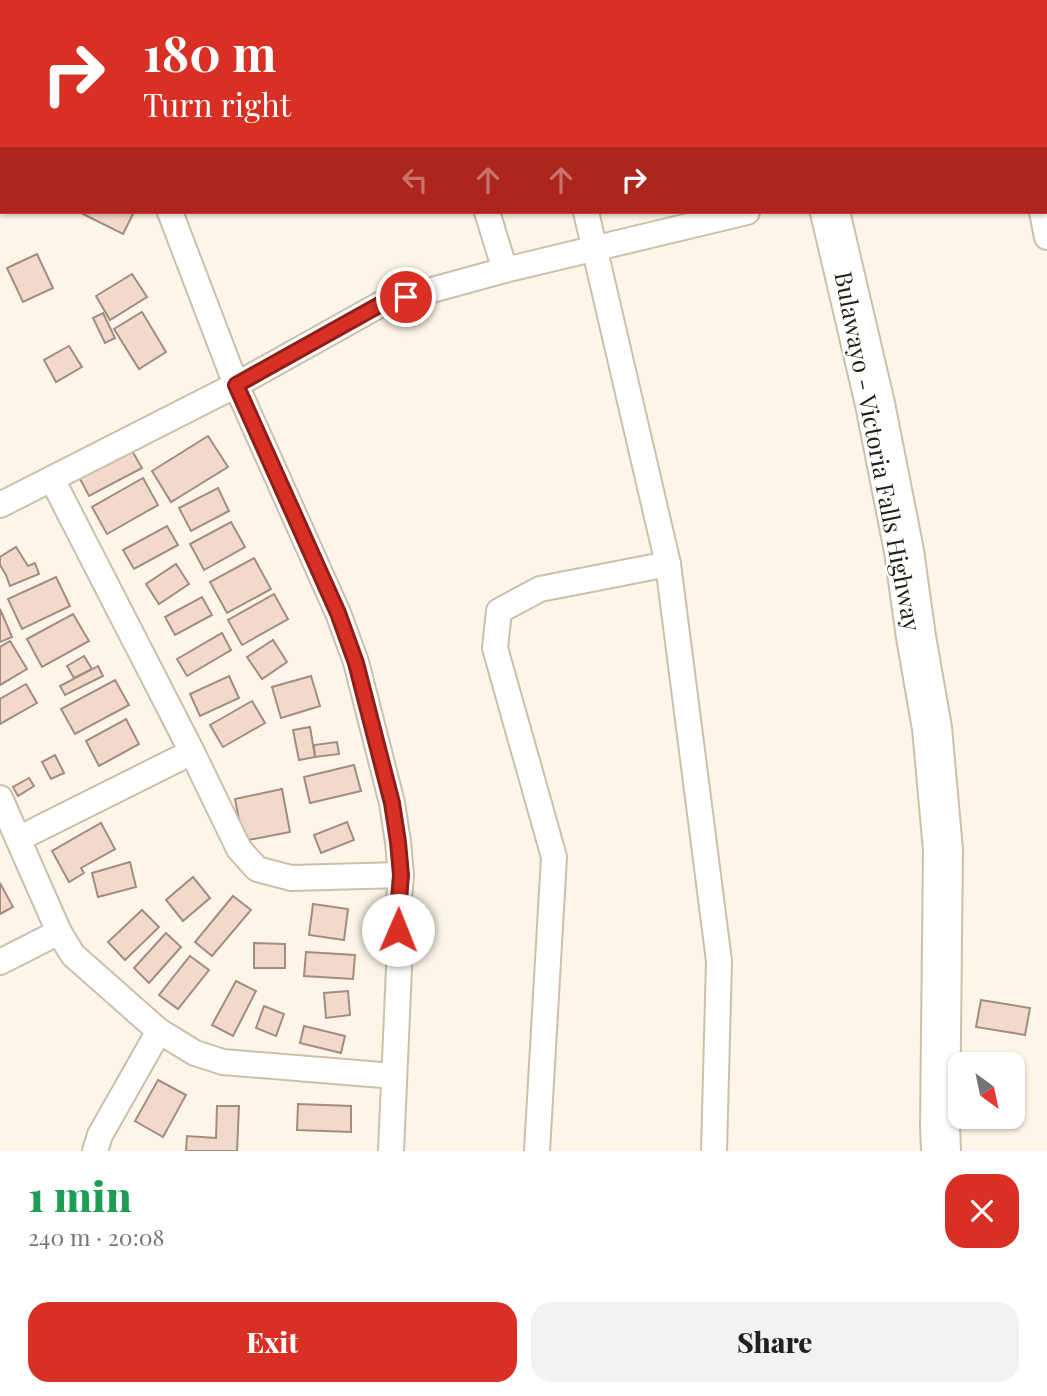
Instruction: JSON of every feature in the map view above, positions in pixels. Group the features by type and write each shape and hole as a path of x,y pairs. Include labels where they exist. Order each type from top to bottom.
{"highway":[{"name":"Bulawayo - Victoria Falls Highway","path":"830,214 875,404 904,551 932,728 943,850 941,1151"}],"street":[{"path":"171,214 236,385 338,613 356,663 392,803 401,875 398,912 400,968 391,1151"},
{"path":"488,214 505,270"},
{"path":"586,214 668,564 719,961 714,1151"},
{"path":"0,505 236,385 381,304 594,247 738,214"},
{"path":"1042,214 1047,237"},
{"path":"52,479 239,849 257,869 291,878 401,875"},
{"path":"537,1151 554,857 495,648 499,611 540,589 668,564"},
{"path":"18,839 192,752"},
{"path":"0,798 59,932 73,956 159,1031 195,1053 223,1062 394,1076"},
{"path":"0,962 59,932"},
{"path":"95,1151 100,1136 159,1031"}],"building":[{"path":"83,214 133,214 123,234"},
{"path":"37,254 53,288 23,302 7,268"},
{"path":"132,274 147,297 110,320 96,296"},
{"path":"142,312 166,352 139,369 114,329"},
{"path":"103,313 115,338 105,343 93,318"},
{"path":"69,346 82,367 56,382 44,360"},
{"path":"208,436 228,467 171,502 152,471"},
{"path":"131,449 142,468 89,496 79,477"},
{"path":"143,478 158,505 107,534 92,507"},
{"path":"218,488 229,511 191,531 179,508"},
{"path":"231,522 245,547 204,570 190,544"},
{"path":"167,526 178,545 134,569 123,550"},
{"path":"16,547 28,566 35,563 39,574 10,586 0,565 0,557"},
{"path":"254,558 271,589 227,613 210,582"},
{"path":"176,564 189,584 159,604 146,584"},
{"path":"56,577 70,606 22,629 8,599"},
{"path":"274,594 288,619 242,645 228,620"},
{"path":"202,597 212,615 175,635 165,617"},
{"path":"0,609 12,637 0,642"},
{"path":"73,614 89,641 42,667 27,639"},
{"path":"222,633 231,650 187,676 177,659"},
{"path":"273,640 287,662 262,679 247,657"},
{"path":"10,641 27,669 0,685 0,647"},
{"path":"84,656 92,669 74,678 67,666"},
{"path":"98,666 103,676 65,695 60,686"},
{"path":"229,676 239,698 200,716 190,694"},
{"path":"311,676 320,706 281,718 272,687"},
{"path":"115,680 129,705 75,734 61,709"},
{"path":"26,684 37,703 0,724 0,699"},
{"path":"252,701 265,723 223,747 210,725"},
{"path":"126,719 139,744 99,766 86,741"},
{"path":"310,727 315,757 299,760 293,730"},
{"path":"337,742 339,754 315,757 314,745"},
{"path":"55,755 64,773 51,779 42,762"},
{"path":"354,765 361,791 310,803 304,777"},
{"path":"29,778 34,786 18,796 13,787"},
{"path":"282,789 290,832 243,841 235,799"},
{"path":"347,822 354,840 321,853 314,835"},
{"path":"101,823 115,849 81,868 84,873 69,882 52,851"},
{"path":"130,862 136,887 98,897 92,873"},
{"path":"193,877 210,898 183,921 166,900"},
{"path":"0,883 13,907 0,914"},
{"path":"233,896 251,910 212,956 195,942"},
{"path":"313,904 348,909 344,940 309,935"},
{"path":"142,910 159,927 125,960 108,942"},
{"path":"166,933 181,947 149,983 134,968"},
{"path":"254,943 285,944 285,968 254,968"},
{"path":"306,952 355,955 353,979 304,976"},
{"path":"190,956 209,970 178,1009 159,995"},
{"path":"236,981 256,991 233,1036 212,1025"},
{"path":"348,991 350,1015 326,1018 324,993"},
{"path":"981,1000 1030,1008 1025,1035 976,1027"},
{"path":"264,1006 284,1014 276,1036 256,1028"},
{"path":"304,1026 345,1036 341,1053 300,1043"},
{"path":"158,1080 186,1095 163,1137 135,1121"},
{"path":"298,1104 351,1106 351,1132 297,1130"},
{"path":"217,1106 239,1106 237,1151 186,1151 187,1136 216,1138"}],"route":[{"path":"398,930 401,875 392,803 356,663 338,613 236,385 381,304 406,297"}]}
